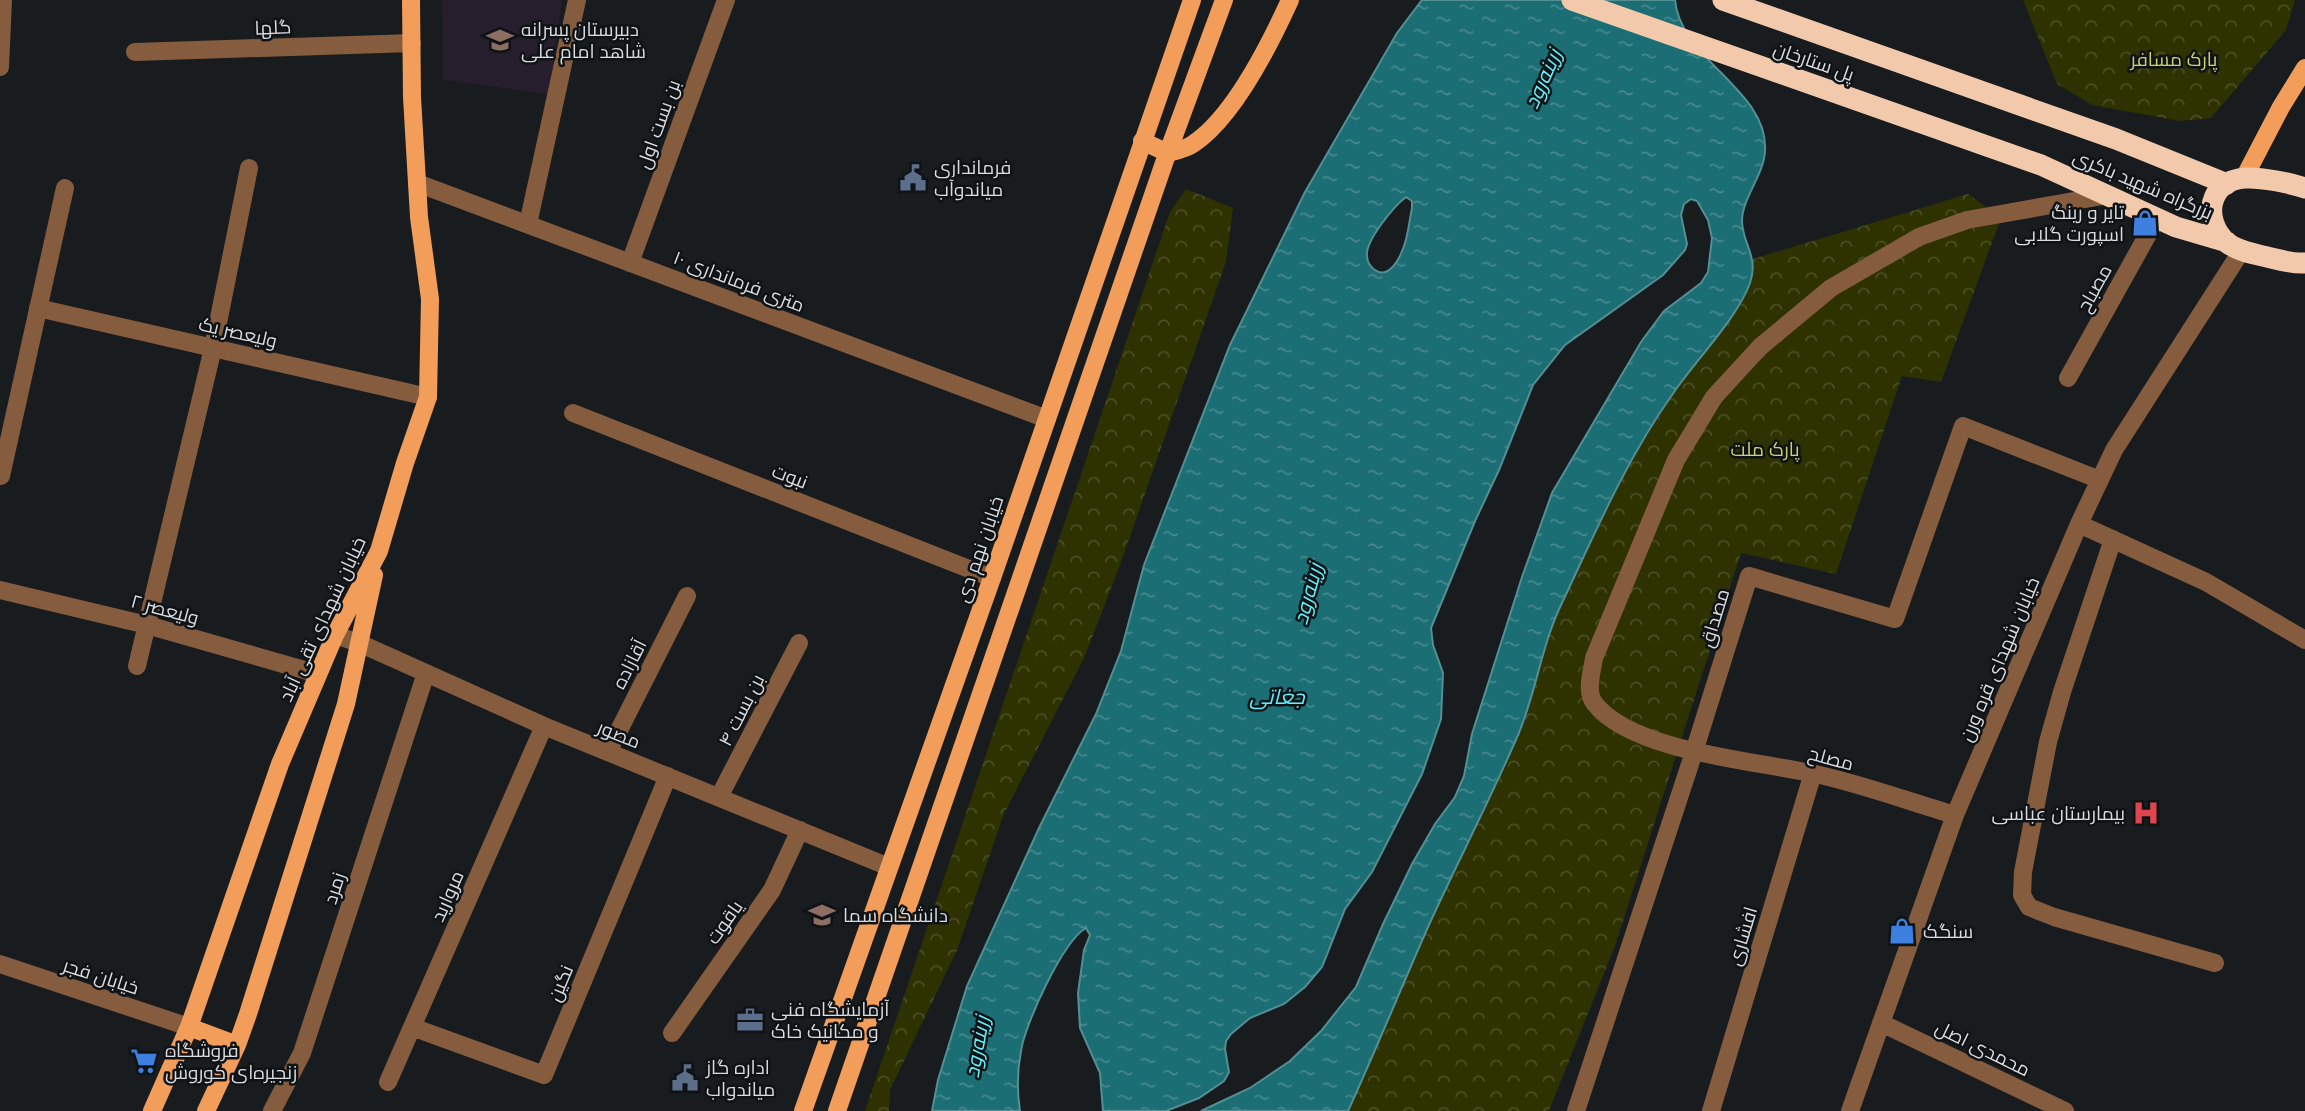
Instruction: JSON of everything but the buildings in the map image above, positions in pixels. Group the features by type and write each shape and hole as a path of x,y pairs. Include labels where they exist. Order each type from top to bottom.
{"highway":[{"name":"پل ستارخان","path":"1572,0 2041,165"},
{"name":"پل ستارخان","path":"1723,0 2061,120"},
{"name":"بزرگراه شهید باکری","path":"2061,120 2236,181 2305,188"},
{"name":"بزرگراه شهید باکری","path":"2041,165 2176,227 2282,261 2305,263"},
{"path":"2234,246 2212,221 2211,204 2218,191 2236,181"}],"main road":[{"name":"خیابان شهدای تقی آباد","path":"152,1111 189,1027 280,764 335,635 379,551 428,397 430,299 419,217 411,0"},
{"name":"خیابان نهم دی","path":"803,1111 992,578 1192,0"},
{"path":"837,1111 1168,153 1224,0"},
{"path":"1142,141 1168,153 1191,146 1215,126 1235,100 1277,30 1290,0"},
{"path":"2236,181 2305,68"},
{"path":"206,1111 237,1045 346,704 379,551"},
{"path":"889,867 919,877"},
{"path":"189,1027 237,1045"}],"street":[{"path":"0,67 3,0"},
{"path":"528,225 577,0"},
{"name":"بن بست اول","path":"630,263 726,0"},
{"name":"گلها","path":"135,52 412,43"},
{"path":"137,666 213,348 250,168"},
{"name":"۱۰ متری فرمانداری","path":"417,183 1047,419"},
{"path":"1,476 65,188"},
{"name":"مصلح","path":"1955,815 1813,773 1694,752 1627,730 1595,704 1589,692 1594,658 1676,460 1714,397 1760,347 1831,288 1919,237 1967,220 2108,195"},
{"name":"مصباح","path":"2068,378 2157,218"},
{"name":"خیابان شهدای قره ورن","path":"1850,1111 1955,815 2079,524 2115,450 2234,246"},
{"name":"ولیعصر یک","path":"38,308 428,397"},
{"name":"نبوت","path":"573,413 992,578"},
{"name":"مصداق","path":"1576,1111 1749,576 1895,619 1964,426 2100,480"},
{"path":"2079,524 2206,582 2305,640"},
{"path":"2113,539 2048,742 2023,872 2022,895 2029,907 2054,917 2215,963"},
{"name":"ولیعصر ۲","path":"0,590 147,625 318,674"},
{"name":"آقازاده","path":"608,752 687,596"},
{"name":"مصور","path":"335,635 359,643 544,726 889,867"},
{"name":"بن بست ۴","path":"719,797 799,643"},
{"name":"زمرد","path":"272,1111 302,1053 426,673"},
{"name":"مروارید","path":"387,1082 544,726"},
{"name":"افشاری","path":"1711,1111 1813,773"},
{"name":"نگین","path":"412,1027 544,1075 668,776"},
{"name":"یاقوت","path":"672,1032 772,890 800,830"},
{"name":"خیابان فجر","path":"0,964 189,1027"},
{"name":"محمدی اصل","path":"1881,1023 2066,1111"}],"shaded area":[{"name":"دبیرستان پسرانه شاهد امام علی","path":"442,0 562,0 549,94 443,80"}],"green space":[{"name":"پارک مسافر","path":"2023,0 2295,0 2286,30 2211,118 2180,121 2092,105 2057,84"},
{"path":"1186,189 1233,208 1226,262 1120,565 1085,656 1004,814 957,950 890,1090 889,1111 865,1111 1170,212"},
{"name":"پارک ملت","path":"1968,194 2001,218 1941,382 1902,376 1836,574 1741,553 1615,946 1549,1111 1348,1111 1427,929 1520,732 1550,629 1620,480 1671,396 1751,281 1753,259"}],"water":[{"name":"جغاتی","path":"1422,0 1675,0 1680,21 1692,40 1740,92 1762,129 1764,160 1745,205 1742,222 1753,266 1744,297 1655,420 1599,524 1554,621 1518,735 1428,927 1348,1111 1201,1111 1250,1088 1290,1061 1321,1031 1356,987 1412,864 1435,824 1455,797 1464,776 1472,734 1552,493 1641,342 1664,311 1701,283 1708,272 1712,238 1708,220 1697,201 1691,199 1684,204 1681,215 1687,244 1663,275 1565,345 1533,385 1431,628 1433,645 1443,673 1441,719 1422,774 1372,872 1345,909 1322,967 1305,987 1284,1004 1250,1018 1231,1034 1225,1049 1229,1072 1224,1081 1199,1098 1166,1111 1103,1111 1100,1073 1080,1028 1078,993 1084,950 1090,935 1086,928 1077,936 1056,966 1024,1038 1019,1066 1020,1111 932,1111 938,1080 967,986 1039,828 1096,714 1121,651 1144,565 1230,345 1305,192 1397,33","holes":["1406,197 1412,201 1407,236 1400,255 1388,271 1379,272 1368,260 1371,242 1381,224 1401,202"]}],"place":[{"name":"دبیرستان پسرانه شاهد امام علی","path":"500,40"},
{"name":"فرمانداری میاندوآب","path":"913,178"},
{"name":"تایر و رینگ اسپورت گلابی","path":"2145,223"},
{"name":"بیمارستان عباسی","path":"2146,813"},
{"name":"دانشگاه سما","path":"822,915"},
{"name":"سنگک","path":"1902,931"},
{"name":"آزمایشگاه فنی و مکانیک خاک","path":"750,1020"},
{"name":"فروشگاه زنجیره‌ای کوروش","path":"144,1061"},
{"name":"اداره گاز میاندواب","path":"685,1078"}],"water label":[{"name":"زرینه‌رود","path":"1543,79"},
{"name":"زرینه‌رود","path":"1308,594"},
{"name":"زرینه‌رود","path":"977,1047"}]}
